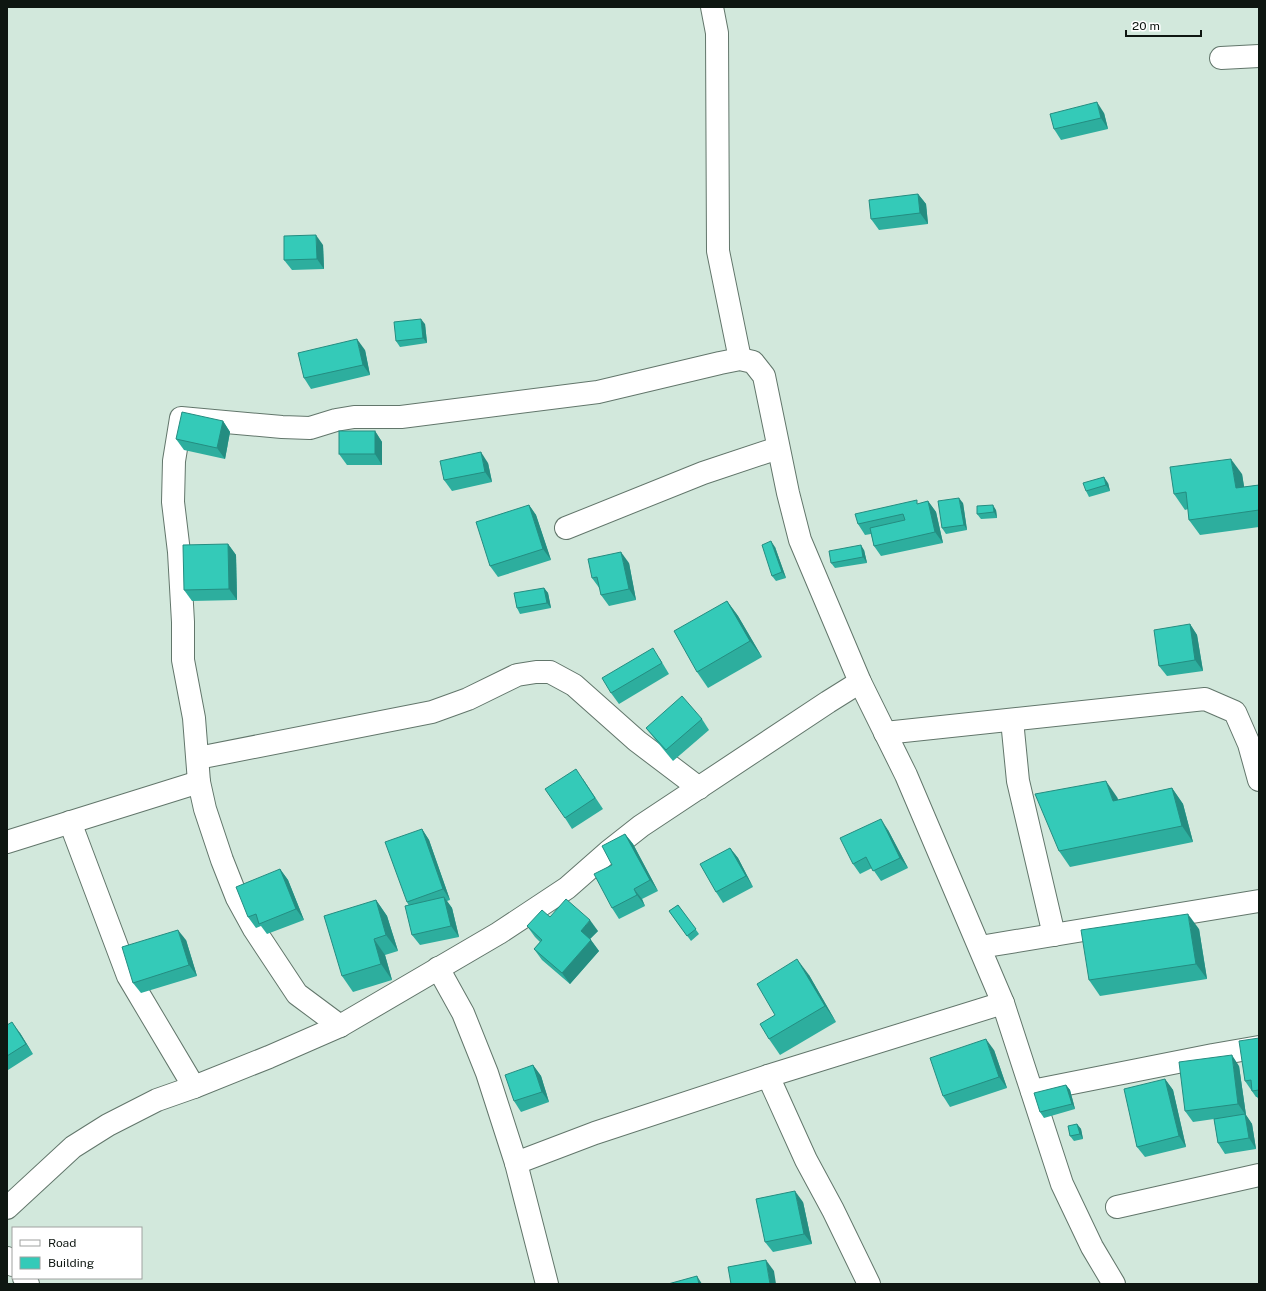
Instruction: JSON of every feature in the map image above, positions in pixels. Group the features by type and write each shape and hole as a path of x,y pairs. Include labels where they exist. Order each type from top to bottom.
{"street":[{"path":"712,7 716,33 718,251 740,359"},
{"path":"1221,58 1259,56"},
{"path":"340,1026 297,994 254,929 237,898 222,860 205,809 199,782 194,718 183,660 183,622 179,552 173,502 174,461 181,418 310,428 336,420 354,417 401,417 422,415 598,392 672,373 740,359 753,362 764,376 778,448 800,540 860,682 906,775 1003,1003 1062,1184 1092,1247 1114,1284"},
{"path":"566,528 703,474 778,448"},
{"path":"198,758 432,712 468,699 517,675 536,672 550,672 574,685 637,741 699,788"},
{"path":"8,1204 73,1147 108,1125 156,1100 194,1087 269,1057 340,1026 500,933 567,888 608,852 642,826 860,682"},
{"path":"885,733 1205,699 1235,712 1249,744 1259,780"},
{"path":"1012,720 1018,781 1054,935"},
{"path":"7,842 199,782"},
{"path":"70,822 128,976 194,1087"},
{"path":"980,947 1259,901"},
{"path":"438,968 463,1013 488,1073 516,1163 547,1284"},
{"path":"516,1163 595,1133 768,1076 1003,1003"},
{"path":"1032,1091 1213,1054 1259,1047"},
{"path":"768,1076 806,1160 833,1210 869,1284"},
{"path":"1118,1207 1259,1175"}],"building":[{"path":"1097,102 1101,118 1054,129 1050,114"},
{"path":"918,194 920,213 871,219 869,200"},
{"path":"316,235 317,259 284,260 284,236"},
{"path":"421,319 423,338 396,341 394,322"},
{"path":"357,339 363,365 304,378 298,353"},
{"path":"182,412 223,421 217,448 176,439"},
{"path":"339,431 375,431 375,454 339,454"},
{"path":"481,452 485,472 444,480 440,461"},
{"path":"1231,459 1236,488 1259,485 1259,510 1189,520 1186,492 1174,494 1170,467"},
{"path":"1104,477 1106,485 1086,491 1083,483"},
{"path":"959,498 964,525 942,528 938,501"},
{"path":"917,500 917,504 928,501 935,532 874,546 870,528 905,520 903,514 858,524 855,514"},
{"path":"529,505 543,549 490,566 476,522"},
{"path":"993,505 994,512 977,514 977,506"},
{"path":"771,541 782,572 772,576 762,545"},
{"path":"228,544 229,589 184,590 183,545"},
{"path":"861,545 863,557 831,563 829,551"},
{"path":"621,552 629,589 601,595 597,577 592,578 588,559"},
{"path":"544,588 547,603 517,608 514,593"},
{"path":"727,601 750,641 697,672 674,631"},
{"path":"1190,624 1195,660 1159,666 1154,630"},
{"path":"653,648 662,663 611,693 602,678"},
{"path":"682,696 702,719 666,750 646,728"},
{"path":"576,769 595,798 565,818 545,789"},
{"path":"1106,781 1113,801 1172,788 1182,826 1059,851 1035,794"},
{"path":"881,819 900,858 873,871 866,857 853,864 840,838"},
{"path":"422,829 443,889 407,902 385,842"},
{"path":"625,834 650,880 634,889 637,895 612,908 594,874 612,865 602,846"},
{"path":"730,848 746,876 716,892 700,864"},
{"path":"280,869 296,909 259,924 256,914 248,917 236,887"},
{"path":"444,897 451,926 412,935 405,906"},
{"path":"566,899 590,920 581,931 591,940 562,973 534,949 542,940 527,926 542,910 550,917"},
{"path":"376,900 386,935 374,939 381,964 342,976 324,916"},
{"path":"678,905 696,929 687,936 669,911"},
{"path":"1188,914 1196,964 1089,980 1081,930"},
{"path":"178,930 189,965 133,983 122,947"},
{"path":"797,959 825,1006 769,1039 760,1024 775,1015 757,984"},
{"path":"12,1022 26,1044 7,1056 7,1025"},
{"path":"1259,1038 1259,1090 1252,1091 1251,1080 1245,1081 1239,1041"},
{"path":"986,1039 999,1077 943,1096 930,1058"},
{"path":"1232,1055 1238,1104 1185,1111 1179,1062"},
{"path":"533,1065 542,1092 514,1101 505,1075"},
{"path":"1165,1079 1179,1136 1137,1147 1124,1089"},
{"path":"1066,1085 1072,1104 1040,1112 1034,1093"},
{"path":"1245,1114 1249,1138 1218,1143 1214,1119"},
{"path":"1077,1124 1080,1134 1070,1136 1068,1126"},
{"path":"795,1191 804,1234 765,1242 756,1199"},
{"path":"766,1260 770,1284 731,1284 728,1267"},
{"path":"697,1276 699,1284 668,1284"}]}
